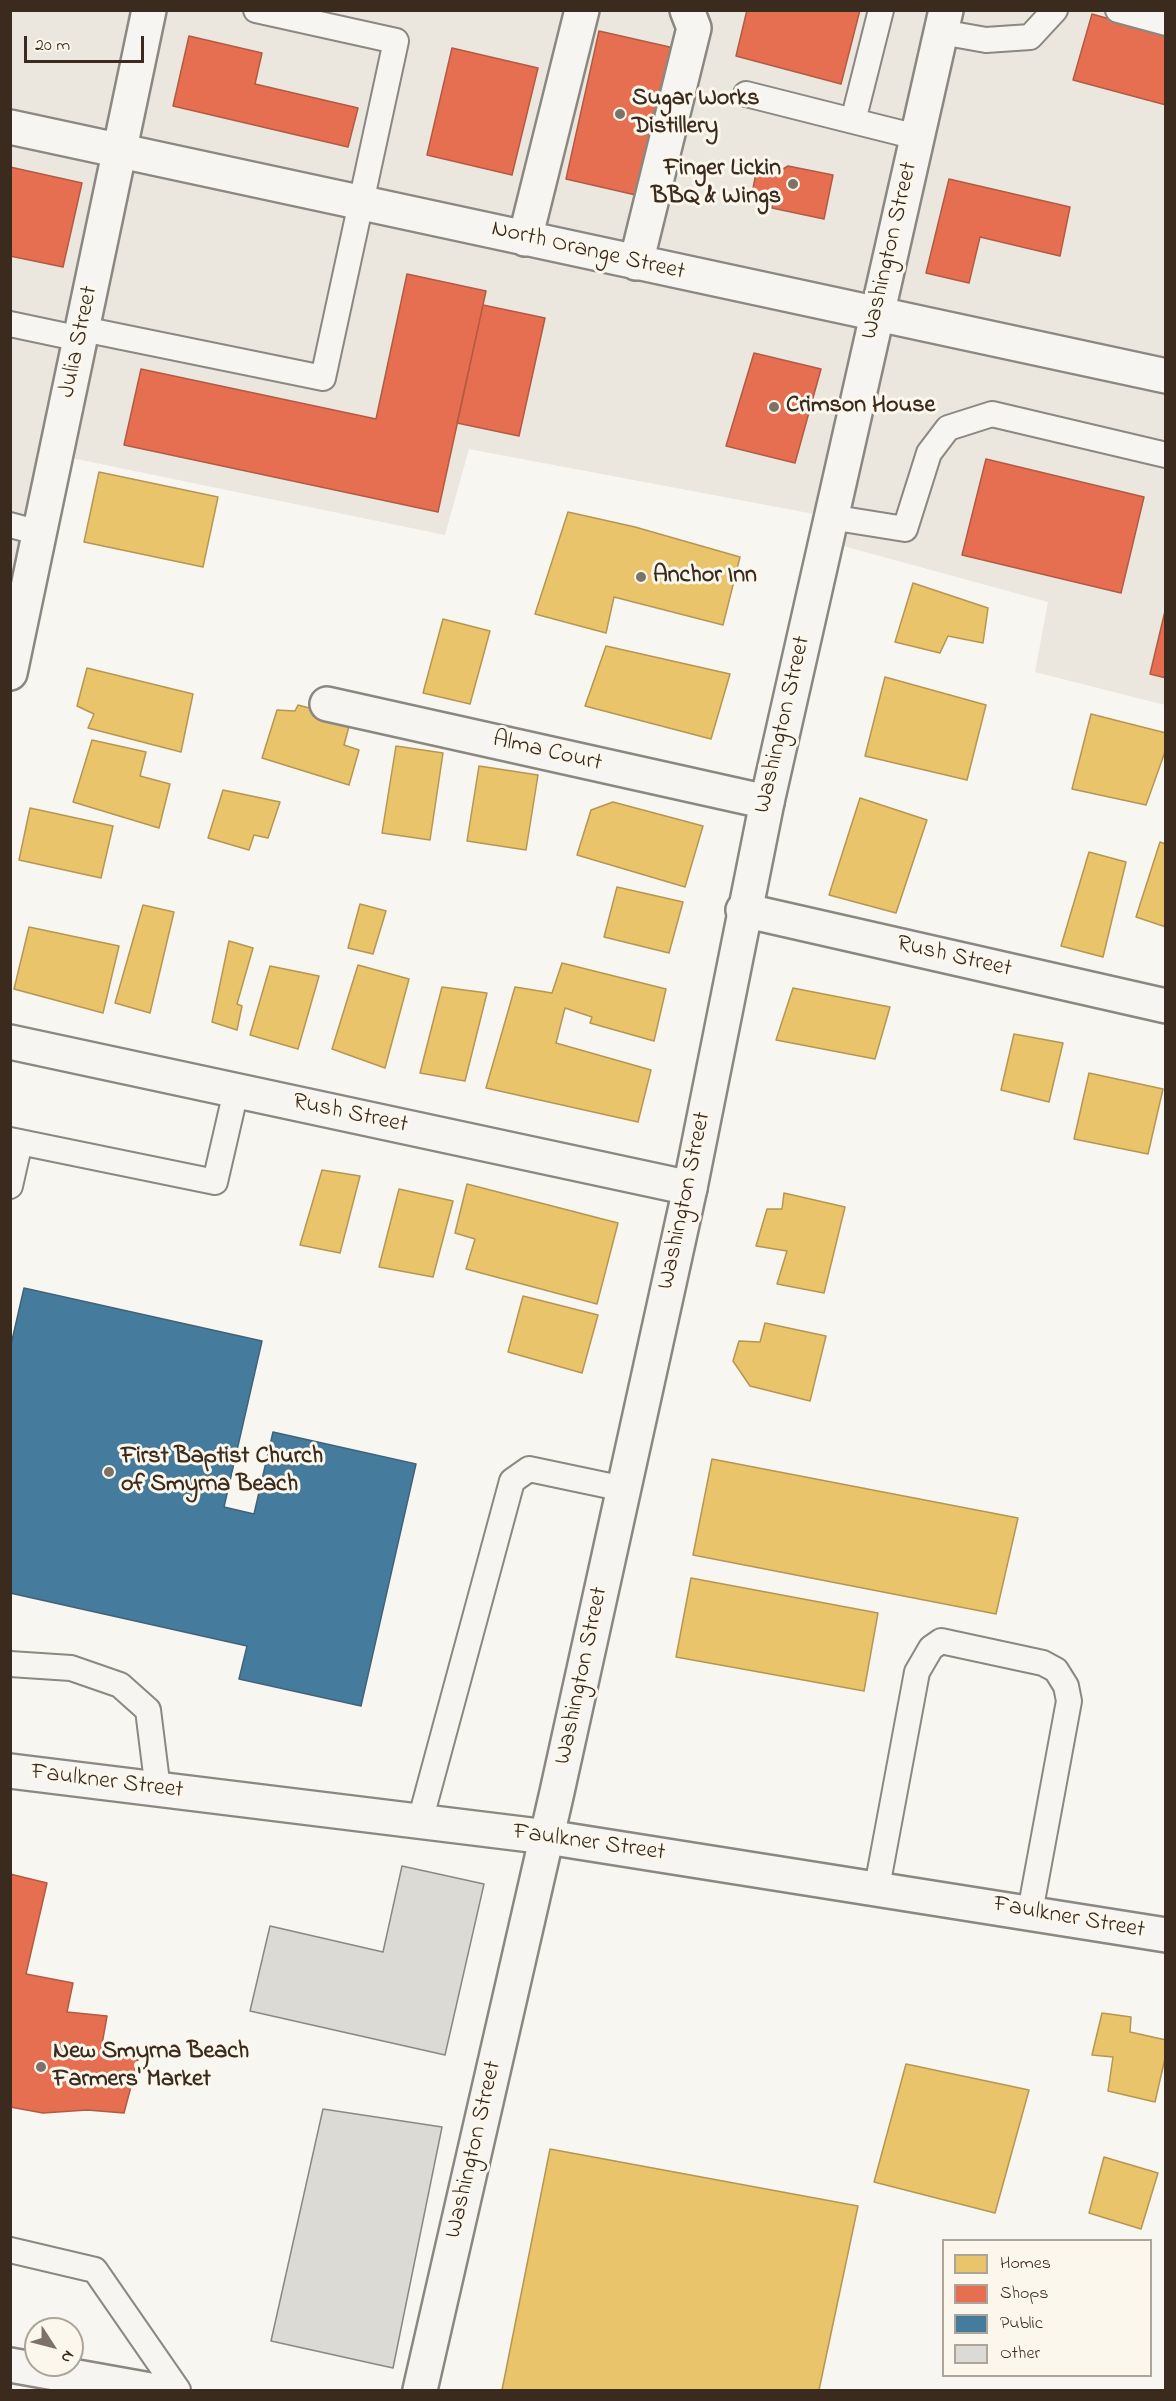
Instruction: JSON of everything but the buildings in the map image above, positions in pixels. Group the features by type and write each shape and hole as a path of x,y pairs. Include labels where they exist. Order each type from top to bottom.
{"street":[{"name":"Julia Street","path":"10,674 25,529 82,334 149,10"},
{"path":"525,239 582,10"},
{"path":"636,263 694,28 687,10"},
{"name":"Washington Street","path":"420,2391 624,1489 690,1188 743,910 830,517 944,21"},
{"name":"North Orange Street","path":"10,127 1166,376"},
{"name":"Alma Court","path":"327,704 767,802"},
{"name":"Rush Street","path":"743,910 1166,1006"},
{"name":"Rush Street","path":"10,1042 690,1188"},
{"name":"Faulkner Street","path":"10,1772 547,1837 877,1887 1166,1935"},
{"path":"10,2365 150,2391"}],"lane":[{"path":"10,324 82,334 323,378 396,41 256,10"},
{"path":"853,121 881,10"},
{"path":"944,21 986,40 1030,37 1055,10"},
{"path":"1118,10 1166,23"},
{"path":"746,94 917,137"},
{"path":"830,517 905,529 929,453 941,436 948,428 992,414 1166,455"},
{"path":"10,1186 15,1141 215,1182 236,1091"},
{"path":"420,1821 512,1481 529,1469 624,1489"},
{"path":"877,1887 917,1672 931,1648 941,1641 1043,1663 1056,1671 1066,1686 1069,1701 1030,1912"},
{"path":"10,1664 70,1668 120,1685 148,1710 158,1790"},
{"path":"10,2250 95,2270 178,2391"}],"shaded area":[{"path":"11,11 1165,11 1165,705 1035,672 1048,602 825,541 830,517 469,449 445,535 57,455 11,673"}],"place":[{"name":"Sugar Works Distillery","path":"620,114"},
{"name":"Finger Lickin BBQ & Wings","path":"793,184"},
{"name":"Crimson House","path":"774,407"},
{"name":"Anchor Inn","path":"641,577"},
{"name":"First Baptist Church of Smyrna Beach","path":"109,1472"},
{"name":"New Smyrna Beach Farmers' Market","path":"41,2067"}]}
